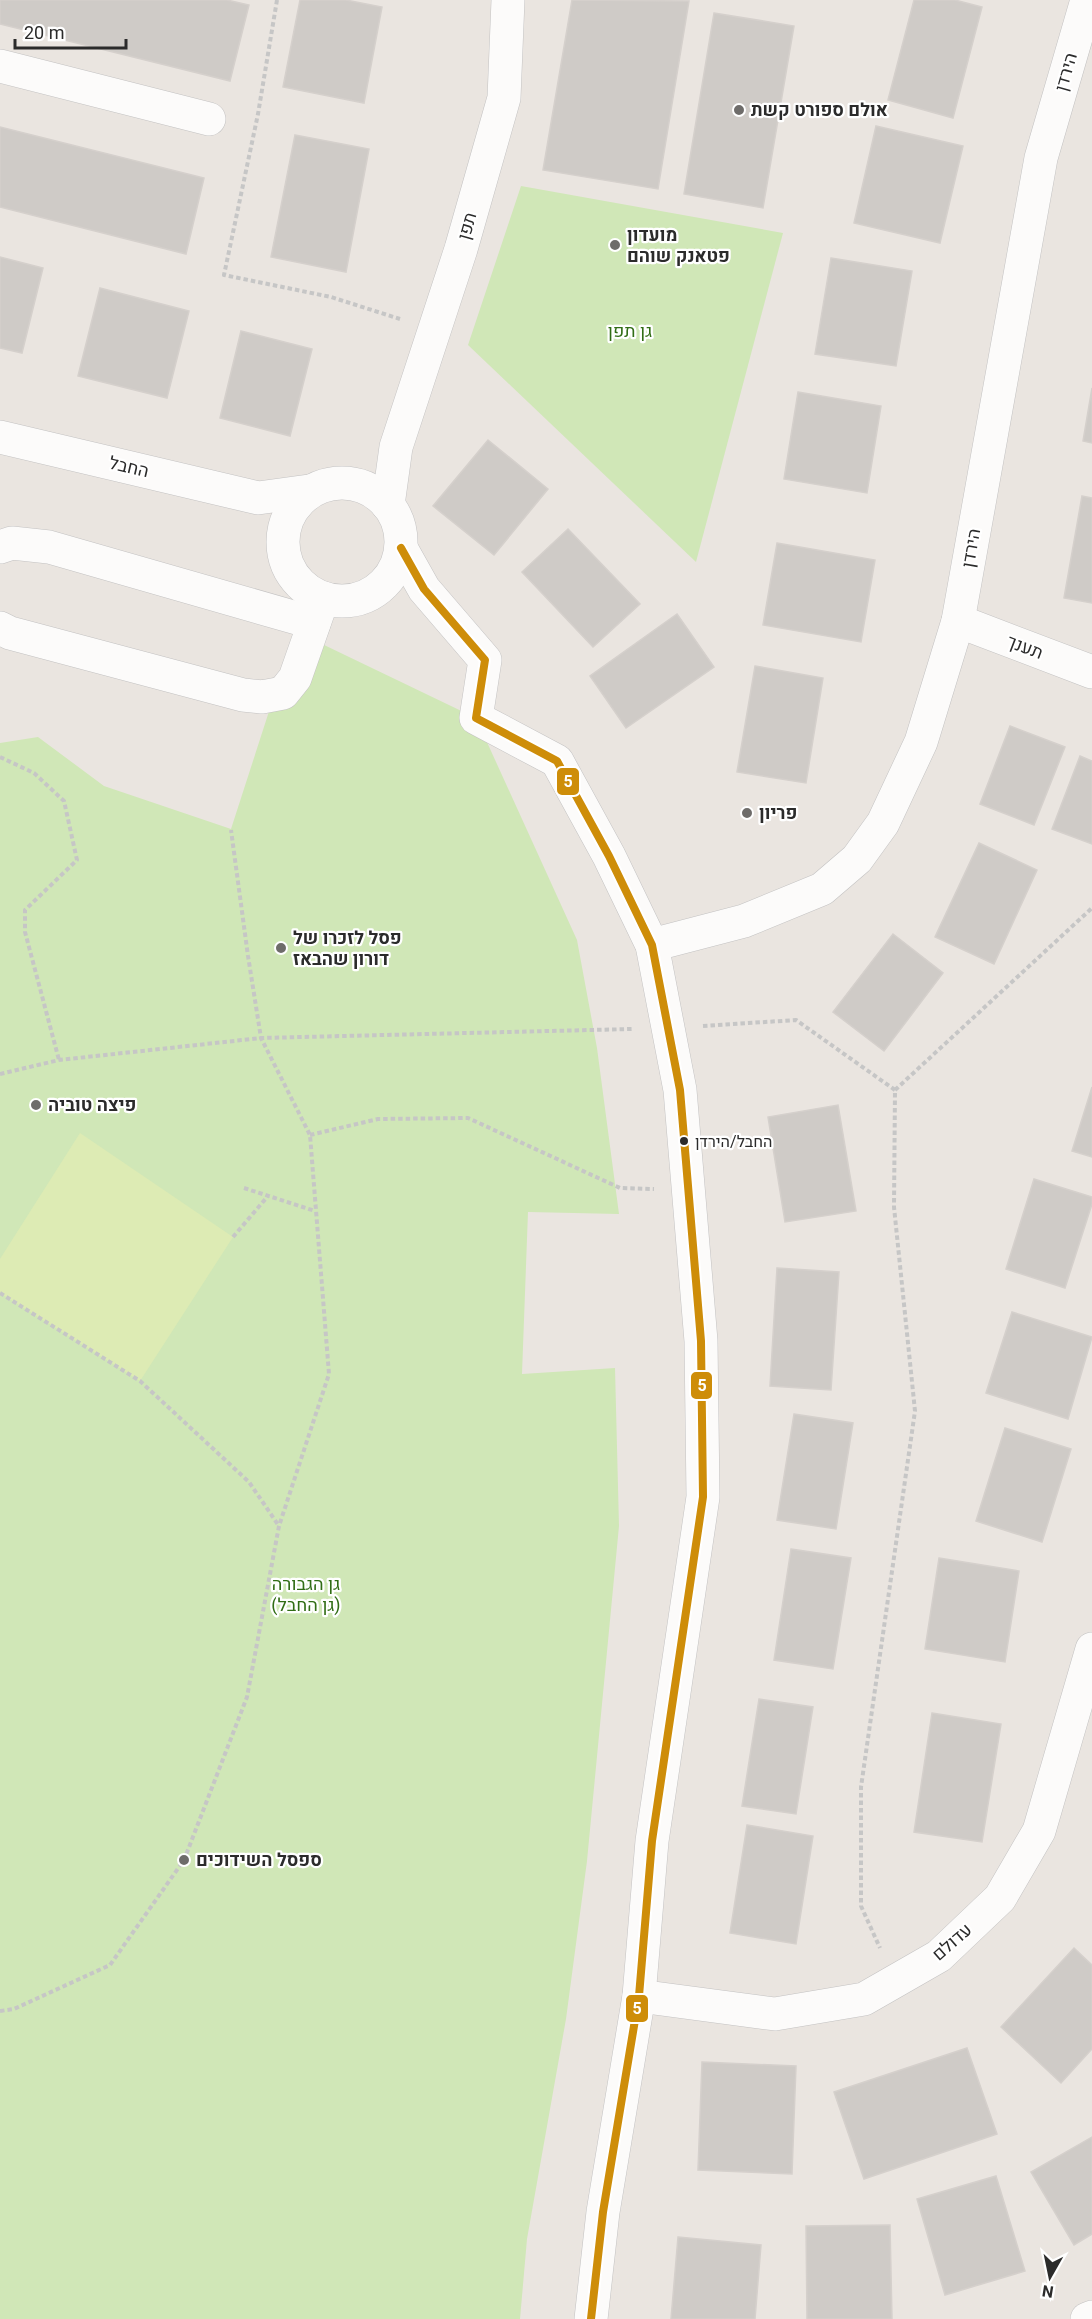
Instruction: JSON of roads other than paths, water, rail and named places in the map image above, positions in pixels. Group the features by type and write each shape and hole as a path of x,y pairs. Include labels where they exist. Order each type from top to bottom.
{"street":[{"name":"תפן","path":"388,505 396,447 461,249 504,99 508,0"},
{"name":"הירדן","path":"652,945 744,921 822,889 857,859 883,823 921,742 958,621 1041,159 1087,0"},
{"path":"0,66 210,119"},
{"name":"החבל","path":"0,437 258,498 309,491"},
{"path":"346,482 396,447"},
{"path":"0,548 12,543 48,547 319,610 363,598 381,587 393,572 401,548 401,532 394,513 384,498 364,487 346,482 327,484 309,491 295,504 285,520 282,539 284,558 292,576 306,589 319,610"},
{"path":"258,498 282,539"},
{"path":"401,548 424,589 485,660 476,718 557,761 609,856 652,945 680,1090 701,1341 704,1497 652,1841 639,1996 603,2212 591,2319"},
{"path":"381,587 424,589"},
{"path":"0,628 10,633 243,695 262,697 283,693 295,678 319,610"},
{"name":"תענך","path":"958,621 1092,672"},
{"name":"עדולם","path":"639,1996 775,2014 864,1999 939,1956 1000,1898 1039,1832 1092,1649"},
{"path":"1087,2319 1092,2317"}],"place":[{"name":"אולם ספורט קשת","path":"739,110"},
{"name":"מועדון פטאנק שוהם","path":"615,245"},
{"name":"פריון","path":"747,813"},
{"name":"פסל לזכרו של דורון שהבאז","path":"281,948"},
{"name":"פיצה טוביה","path":"36,1105"},
{"name":"החבל/הירדן","path":"684,1141"},
{"name":"ספסל השידוכים","path":"184,1860"}],"park label":[{"name":"גן תפן","path":"630,331"},
{"name":"גן הגבורה (גן החבל)","path":"306,1594"}]}
